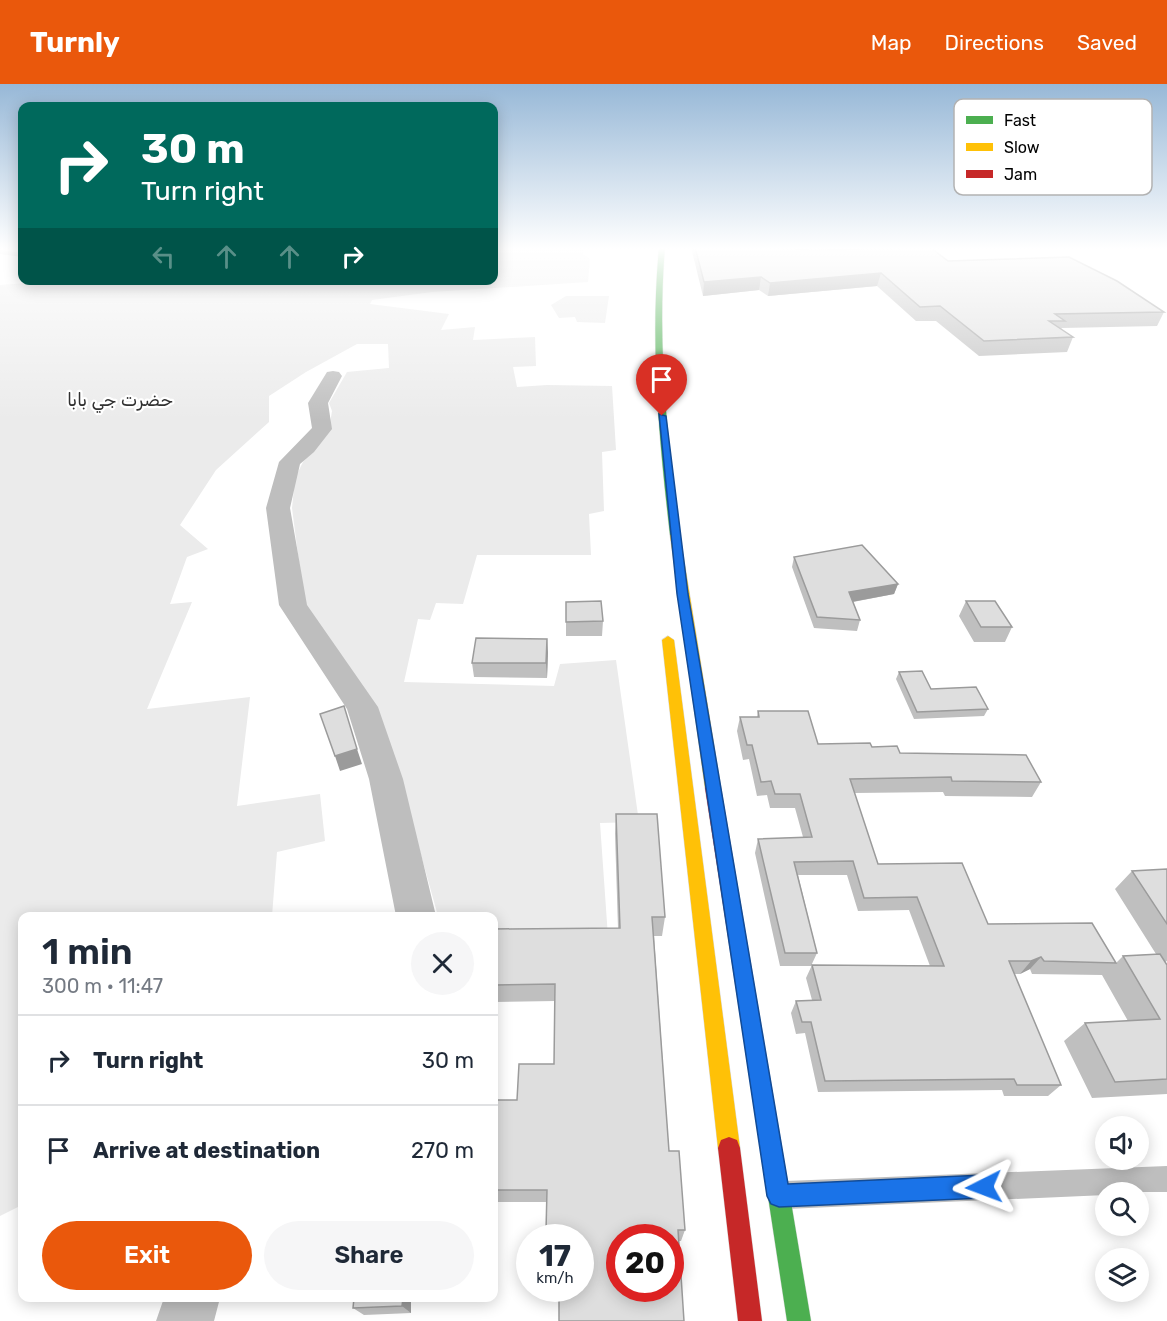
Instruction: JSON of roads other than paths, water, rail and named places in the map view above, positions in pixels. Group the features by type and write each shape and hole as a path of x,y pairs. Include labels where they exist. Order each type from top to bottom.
{"main road":[{"path":"645,305 643,327 658,334"},
{"path":"657,305 663,439 682,594 765,1142 779,1196 799,1321"},
{"path":"666,621 734,1145 750,1321"}],"street":[{"path":"333,376 318,403 322,429 307,448 290,462 278,508 293,605 362,707 386,779 415,912"},
{"path":"185,1321 191,1302"}],"lane":[{"path":"779,1196 1167,1179"}],"park label":[{"name":"حضرت جي بابا","path":"120,400"}]}
